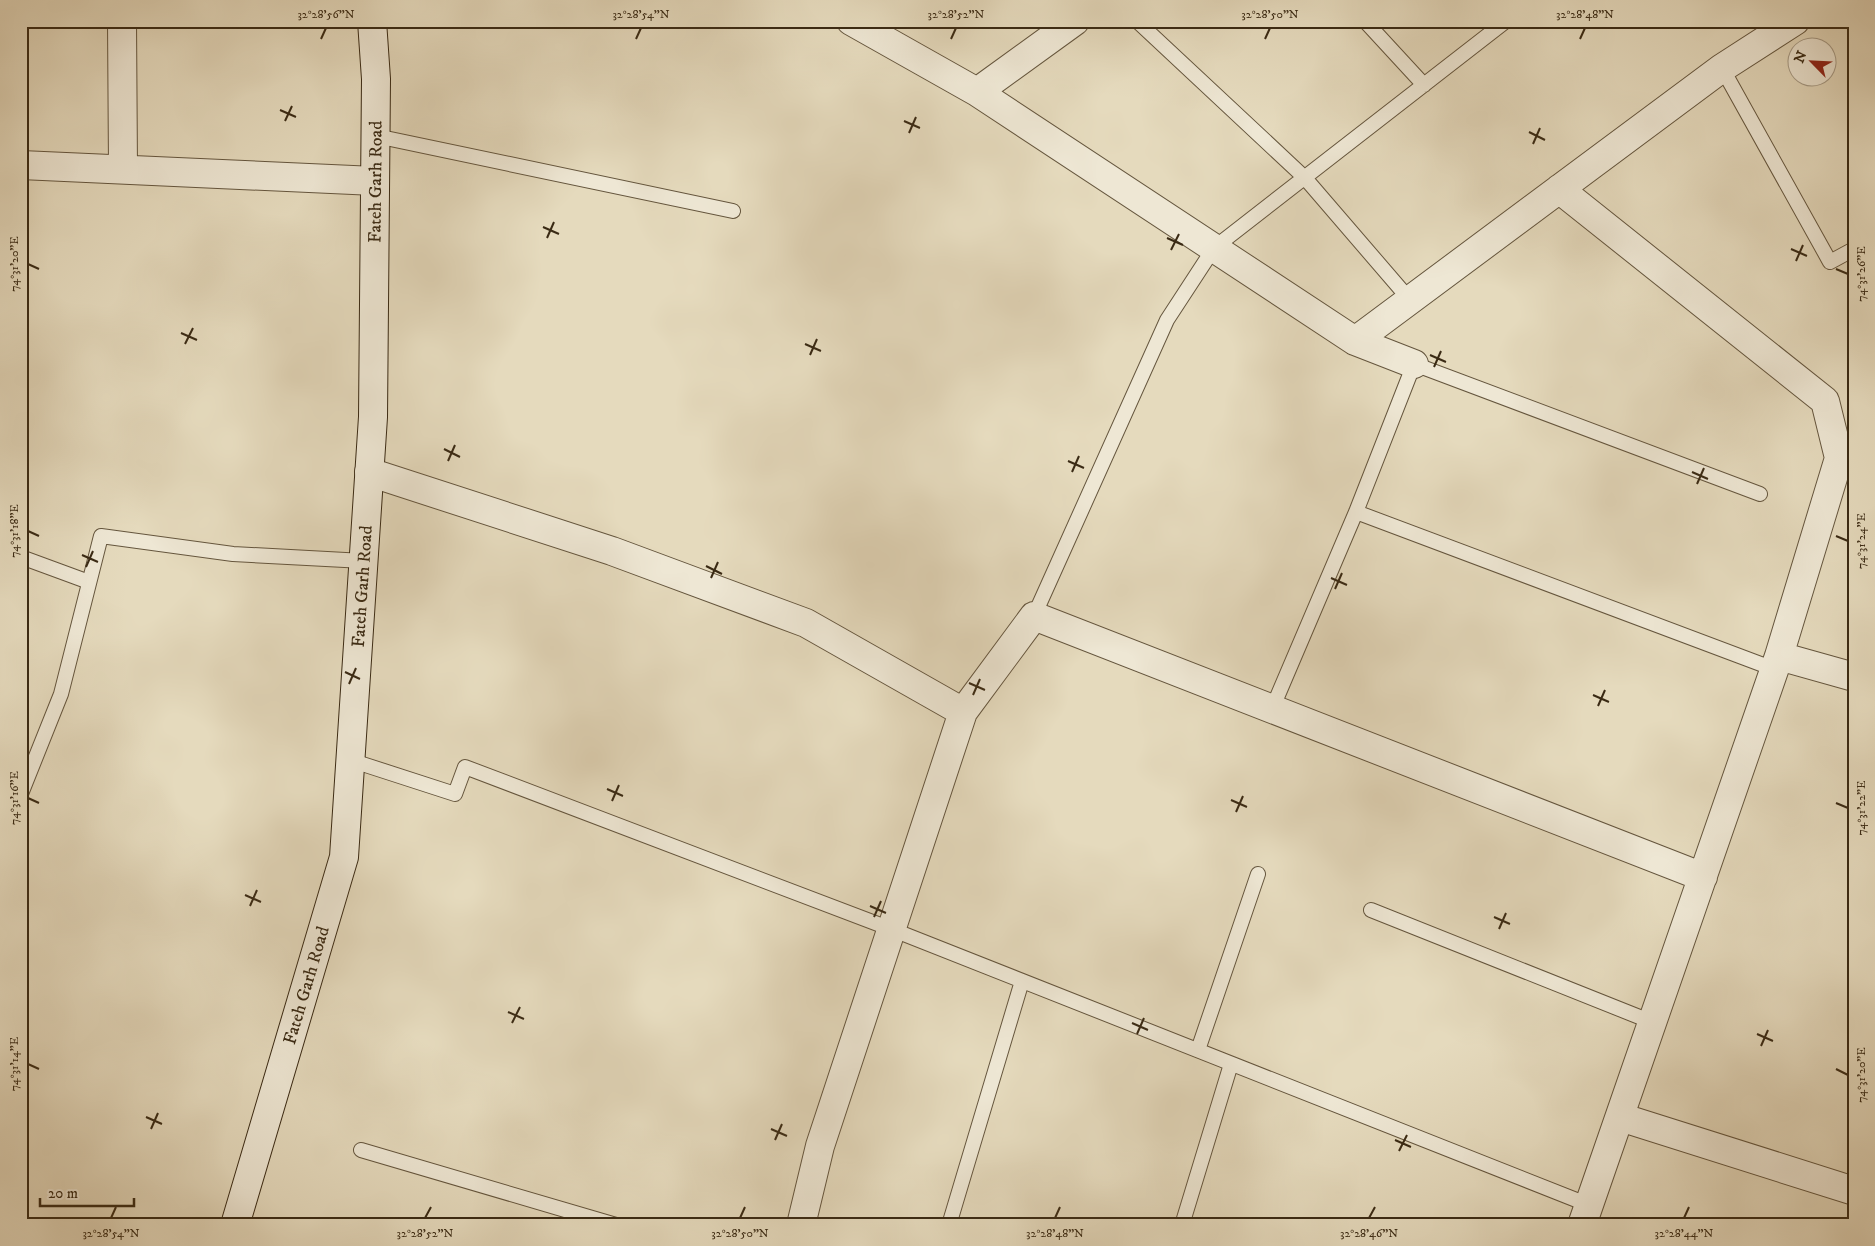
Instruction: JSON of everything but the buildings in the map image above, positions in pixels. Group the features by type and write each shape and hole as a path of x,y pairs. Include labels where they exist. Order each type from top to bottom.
{"street":[{"path":"122,21 123,170"},
{"name":"Fateh Garh Road","path":"236,1225 344,857 373,417 376,79 372,21"},
{"path":"851,21 977,92 1355,342 1414,364"},
{"path":"977,92 1075,21"},
{"path":"1355,342 1722,68 1795,21"},
{"path":"21,165 375,182"},
{"path":"1560,189 1825,401 1839,458 1777,662 1586,1215"},
{"path":"369,472 612,551 806,623 963,712"},
{"path":"805,1224 820,1146 963,712 1034,616 1703,877"},
{"path":"1777,662 1854,677"},
{"path":"1620,1117 1854,1191"}],"lane":[{"path":"1137,21 1305,178 1410,300"},
{"path":"1365,21 1424,85"},
{"path":"1034,616 1167,320 1214,248 1506,21"},
{"path":"1722,68 1830,262 1854,249"},
{"path":"376,136 733,210"},
{"path":"1272,709 1356,512 1414,364 1760,494"},
{"path":"1356,512 1777,662"},
{"path":"21,794 61,694 101,536 233,554 364,561"},
{"path":"21,557 89,582"},
{"path":"350,760 456,794 465,767 891,929 1198,1050 1586,1215"},
{"path":"1198,1050 1258,874"},
{"path":"1371,910 1652,1022"},
{"path":"949,1225 1022,981"},
{"path":"1182,1225 1231,1064"},
{"path":"361,1150 616,1225"}]}
